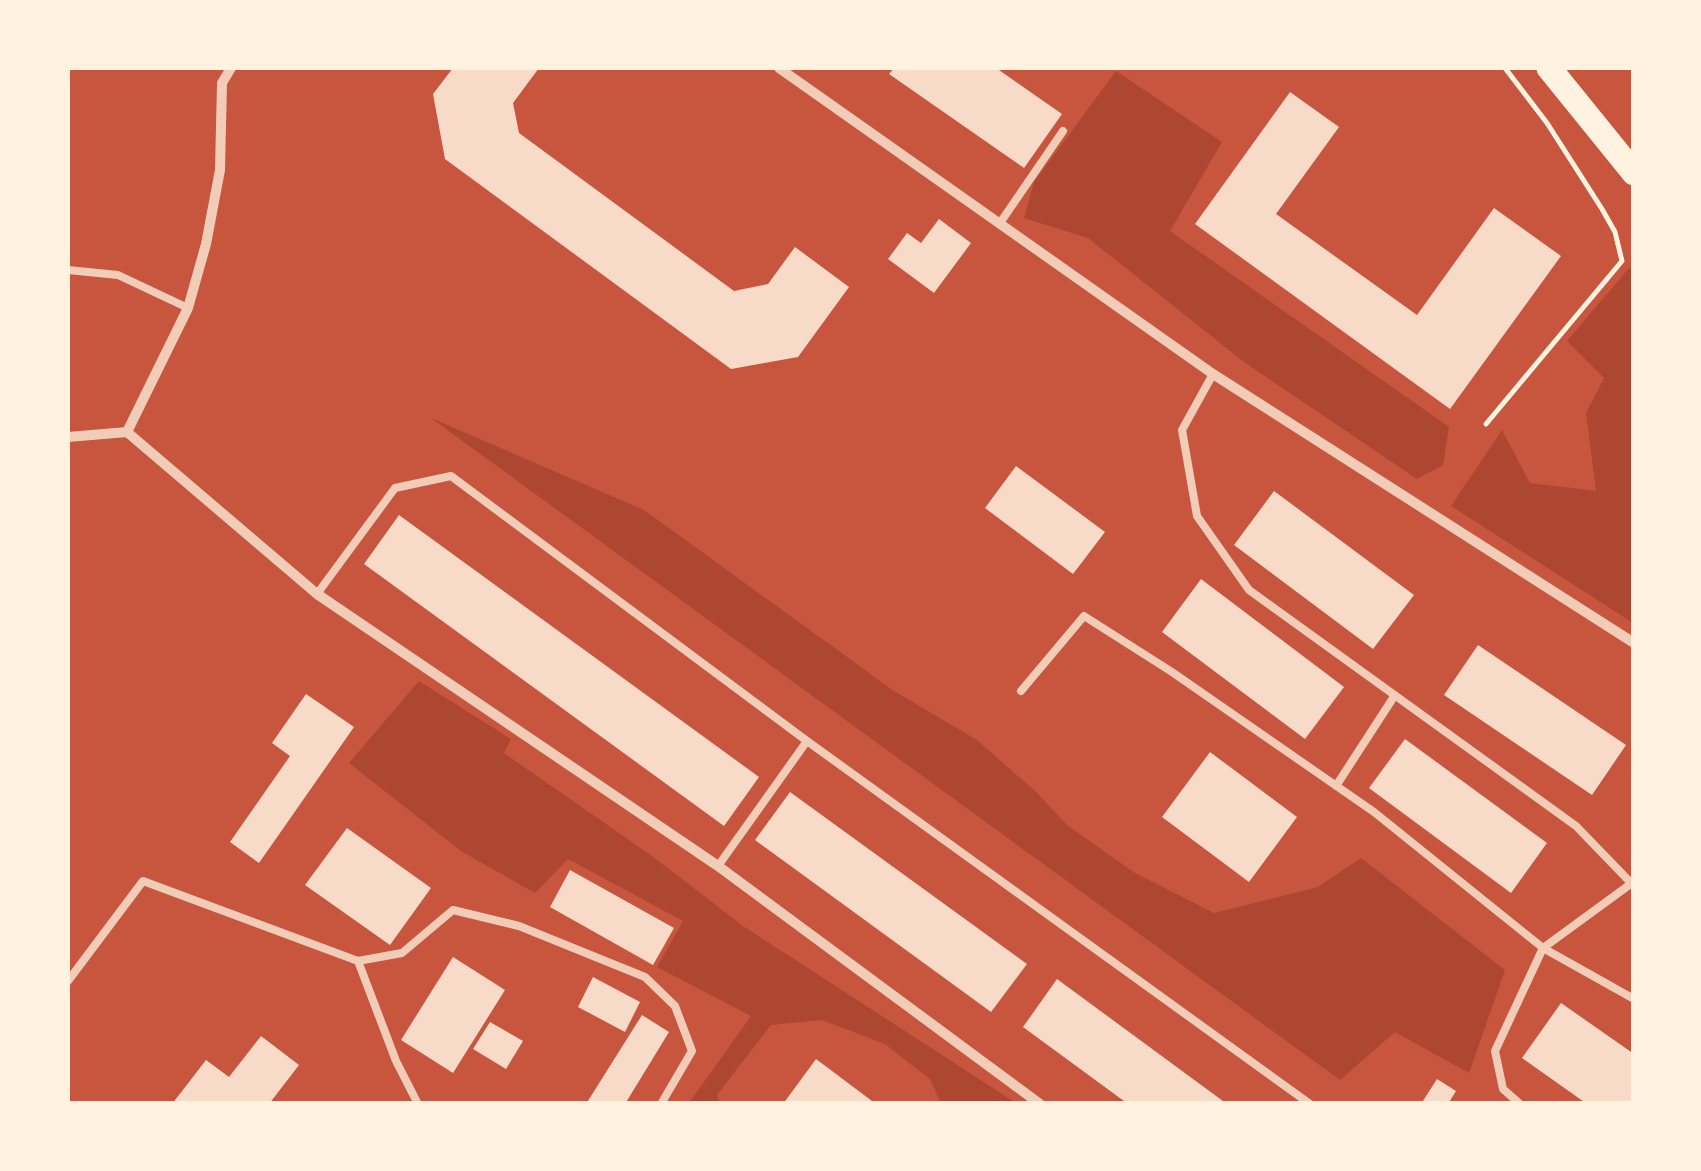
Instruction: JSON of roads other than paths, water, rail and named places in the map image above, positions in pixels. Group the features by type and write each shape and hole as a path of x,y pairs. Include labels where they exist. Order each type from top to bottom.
{"main road":[{"path":"1549,68 1634,173"}],"street":[{"path":"127,432 188,308 216,188 222,83 230,68"},
{"path":"779,68 1213,374 1634,644"},
{"path":"68,436 127,432 317,594 718,866 1040,1104"}],"lane":[{"path":"1000,223 1063,131"},
{"path":"68,270 118,275 188,308"},
{"path":"1213,374 1182,430 1197,516 1249,590 1576,826 1633,885 1543,948 1494,1051 1503,1089 1520,1104"},
{"path":"317,594 395,488 451,476 807,741 1310,1104"},
{"path":"1022,691 1084,616 1336,786 1543,948 1634,999"},
{"path":"1336,786 1394,695"},
{"path":"718,866 807,741"},
{"path":"68,981 143,881 358,961 402,953 453,910 519,926 644,977 676,1006 692,1051 660,1104"},
{"path":"358,961 396,1061 418,1104"}]}
